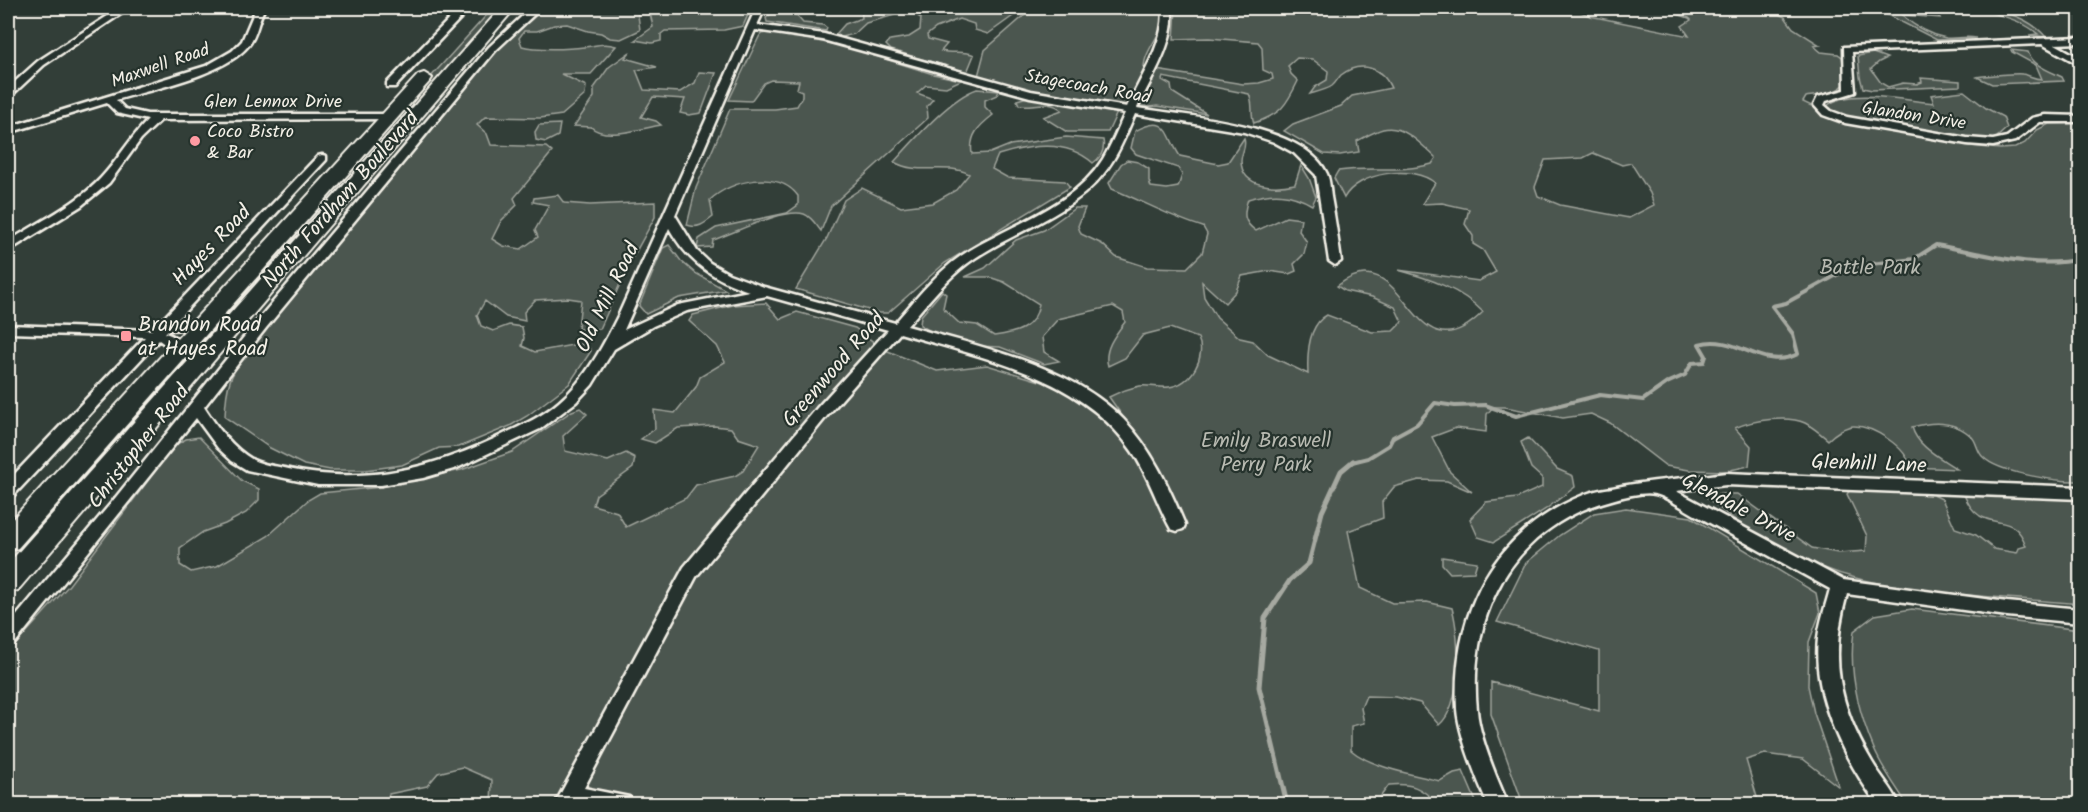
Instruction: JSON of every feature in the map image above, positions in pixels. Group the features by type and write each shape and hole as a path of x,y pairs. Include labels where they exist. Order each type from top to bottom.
{"highway":[{"path":"470,28 489,8"},
{"name":"North Fordham Boulevard","path":"8,582 359,176 508,8"},
{"name":"North Fordham Boulevard","path":"8,541 435,65"},
{"path":"359,176 356,170 397,121 389,117"},
{"path":"156,410 151,402 201,340 204,332 200,325"}],"street":[{"path":"8,93 41,63 125,8"},
{"name":"Maxwell Road","path":"8,130 210,68 248,42 253,17 260,8"},
{"path":"391,85 465,8"},
{"name":"Christopher Road","path":"8,638 118,506 261,325 492,49 536,8"},
{"name":"Old Mill Road","path":"195,406 217,440 248,464 294,477 338,482 395,477 443,467 530,429 571,400 590,377 610,346 760,8"},
{"name":"Greenwood Road","path":"567,800 690,572 822,412 947,273 971,255 1071,199 1089,184 1107,160 1164,39 1169,20 1167,8"},
{"name":"Stagecoach Road","path":"752,27 824,37 1030,94 1245,129 1270,136 1303,154 1317,166 1322,175 1335,261"},
{"path":"2045,42 2080,40"},
{"path":"2045,42 2080,62"},
{"name":"Glandon Drive","path":"2045,42 1847,49 1850,92 1822,99 1819,105 1827,113 1845,120 1967,141 1993,143 2011,139 2036,120 2080,118"},
{"name":"Glen Lennox Drive","path":"110,100 129,114 158,118 389,117"},
{"name":"Maxwell Road","path":"8,117 42,119"},
{"path":"8,248 105,181 121,162 137,136 158,118"},
{"name":"Hayes Road","path":"8,491 322,159"},
{"path":"669,215 686,247 699,260 728,278 766,292 897,327 1016,363 1079,392 1104,410 1128,433 1149,466 1177,525"},
{"path":"610,346 638,326 678,308 714,299 766,292"},
{"path":"231,324 261,325"},
{"path":"8,329 93,330 106,333 200,325"},
{"path":"161,330 179,348"},
{"name":"Glenhill Lane","path":"1656,487 1726,479 2080,493"},
{"name":"Glendale Drive","path":"1498,804 1485,776 1467,711 1468,656 1480,605 1500,568 1520,543 1555,516 1592,498 1656,487 1840,586 1961,604 2080,616"},
{"path":"1840,586 1827,643 1830,681 1840,721 1871,780 1889,804"},
{"path":"567,800 622,804"}],"green space":[{"path":"493,8 503,8 401,120 400,111"},
{"path":"545,8 637,8 640,30 621,39 610,38 601,33 567,24 554,25 537,31 524,31 519,38 522,46 535,48 570,48 603,44 616,46 591,74 561,74 586,86 585,95 562,115 540,118 485,117 477,125 487,134 491,145 546,147 552,152 514,198 517,205 501,221 492,239 503,246 521,249 538,237 535,230 549,205 533,202 534,198 558,195 564,203 590,205 655,202 655,217 628,266 600,329 578,329 581,300 568,298 535,300 524,312 525,321 506,317 485,301 477,315 481,326 493,331 509,325 522,327 524,338 522,346 535,352 578,344 588,345 591,351 569,384 510,426 459,447 439,448 402,465 365,470 330,470 304,465 270,448 225,417 230,380 250,348 504,43"},
{"path":"649,8 751,8 743,26 724,30 665,31 661,34 661,41 652,43 635,40 653,27"},
{"path":"778,8 804,8 795,14 803,23 823,25 827,28 826,31 767,22 766,18"},
{"path":"861,8 889,8 889,11 897,8 1024,8 988,34 975,30 974,24 959,19 936,28 927,35 928,39 947,44 941,51 974,55 967,72 891,50 886,45 890,40 909,37 920,30 921,18 909,11 866,23 854,34 841,37 836,34 845,24 862,18"},
{"path":"1033,8 1163,8 1163,23 1145,60 1144,68 1243,84 1273,79 1272,74 1263,70 1262,47 1258,42 1209,38 1174,39 1176,8 1580,8 1581,12 1590,16 1689,36 1682,26 1691,20 1689,18 1659,8 1766,8 1785,17 1793,28 1820,45 1814,46 1821,52 1838,54 1842,57 1846,82 1843,86 1828,93 1806,97 1803,102 1845,122 1970,146 2000,149 2015,148 2025,143 2037,130 2049,124 2080,123 2080,481 2044,478 2002,468 1983,457 1974,439 1965,431 1944,423 1912,427 1924,446 1957,469 1910,467 1908,459 1896,445 1862,427 1847,427 1828,440 1805,423 1789,419 1760,421 1735,428 1751,446 1749,466 1726,471 1689,470 1666,466 1610,423 1591,414 1563,418 1505,407 1493,407 1487,414 1486,432 1456,428 1432,437 1450,472 1472,492 1447,481 1419,480 1394,487 1382,502 1383,518 1348,531 1360,588 1392,603 1427,602 1452,608 1458,652 1456,687 1447,715 1439,725 1420,703 1396,697 1366,696 1361,708 1364,723 1351,726 1351,750 1381,766 1440,781 1463,771 1477,804 1437,804 1416,787 1389,785 1375,804 491,804 492,780 462,767 438,773 427,786 389,794 386,804 8,804 8,653 69,585 175,445 186,439 199,437 242,481 259,489 259,500 246,513 203,532 180,548 180,565 191,572 217,566 268,536 308,500 320,493 382,487 461,470 512,452 572,411 580,408 587,414 563,436 565,451 608,461 626,453 635,458 633,468 596,495 593,505 617,512 626,527 686,498 696,485 735,476 743,471 759,445 738,438 731,428 714,426 678,428 655,443 641,439 655,429 654,410 675,413 696,387 700,377 725,362 717,346 689,321 693,315 733,305 766,303 780,319 797,312 855,328 883,349 937,371 987,365 1043,382 1079,398 1113,426 1130,427 1109,397 1136,387 1169,387 1184,381 1199,361 1198,338 1170,328 1143,335 1125,358 1108,366 1109,348 1125,322 1123,312 1113,306 1058,319 1042,337 1044,352 1059,361 1044,364 1000,347 976,346 937,335 920,325 921,316 942,291 946,294 943,308 959,323 977,325 994,336 1017,331 1029,324 1039,304 1004,282 989,277 965,277 985,268 1016,240 1044,230 1075,208 1085,208 1078,226 1081,234 1102,244 1116,257 1147,267 1187,268 1202,253 1207,234 1203,227 1112,189 1109,183 1121,164 1127,160 1138,162 1149,169 1151,187 1167,189 1178,187 1182,175 1178,168 1136,154 1131,148 1135,131 1154,124 1165,129 1180,156 1218,164 1228,162 1244,138 1245,145 1241,161 1243,170 1254,182 1270,186 1295,184 1301,165 1309,178 1316,197 1312,205 1296,198 1273,194 1248,199 1245,209 1246,221 1256,231 1286,217 1301,219 1299,231 1307,242 1304,254 1294,264 1296,271 1289,274 1269,271 1242,276 1236,291 1225,303 1202,282 1204,297 1217,318 1240,338 1253,341 1268,355 1308,374 1312,333 1327,315 1372,332 1393,331 1402,322 1395,307 1372,297 1345,291 1337,286 1360,274 1379,277 1423,322 1439,331 1458,330 1483,312 1454,291 1398,270 1479,281 1496,272 1483,250 1473,244 1473,236 1465,224 1469,209 1442,203 1422,204 1435,183 1413,174 1386,174 1373,177 1351,189 1344,198 1334,178 1338,171 1409,168 1432,164 1436,158 1425,147 1405,133 1391,128 1380,130 1357,141 1359,152 1340,155 1324,154 1284,131 1293,124 1341,106 1352,96 1391,88 1382,75 1376,71 1363,67 1348,70 1330,87 1310,94 1315,87 1327,80 1328,71 1312,59 1297,58 1288,66 1291,74 1298,81 1290,97 1277,112 1254,123 1249,94 1163,77 1162,80 1171,85 1172,92 1207,114 1157,106 1121,104 1108,132 1067,132 1043,117 1062,110 1046,104 1019,105 1017,100 1027,97 1031,91 978,76 985,50","holes":["1593,153 1622,165 1631,163 1650,193 1654,205 1629,218 1560,205 1538,196 1535,187 1545,160 1583,158"]},
{"path":"1874,8 1985,8 2018,17 2034,26 2046,37 2029,35 2038,34 2003,16 1975,10 1935,10 1940,18 1902,15 1922,30 1940,37 1976,38 1937,40"},
{"path":"772,32 847,47 933,74 961,80 946,87 926,85 917,93 933,99 927,106 928,118 831,206 821,231 807,215 795,213 759,222 713,240 712,247 697,248 699,239 716,228 787,213 798,205 798,196 790,188 779,182 755,180 730,187 719,193 710,200 713,217 698,226 687,225 696,188 730,109 775,109 797,106 802,97 802,91 797,89 799,81 771,80 764,83 751,101 729,100 759,37 761,34"},
{"path":"2011,50 2028,52 2034,61 2062,77 2064,81 1992,84 1977,77 2019,74 2042,79 2036,65"},
{"path":"630,52 625,58 657,67 636,70 644,90 680,92 695,83 699,72 716,73 701,113 689,115 680,113 685,99 653,97 641,117 656,121 661,125 614,133 597,131 591,127 574,126 594,97 594,88 609,67"},
{"path":"1873,53 1887,58 1871,69 1881,83 1888,87 1903,83 1917,84 1922,82 1921,78 1960,81 1960,86 1872,90 1863,88 1858,56"},
{"path":"977,89 999,91 997,95 985,100 985,107 993,115 976,132 972,141 972,154 990,153 1010,145 1066,137 1103,140 1102,153 1093,163 1082,155 1060,147 1035,147 998,155 992,169 1008,178 1065,181 1070,187 945,263 888,313 879,313 796,289 827,238 844,200 862,188 901,207 933,203 956,190 969,174 951,169 913,168 894,162 944,110"},
{"path":"1964,91 1986,108 2003,117 2007,128 1995,139 1965,138 1850,119 1828,109 1828,105 1851,97 1879,97 1934,103 1931,95"},
{"path":"389,124 392,125 297,233 280,260 217,332 211,333 213,326"},
{"path":"560,124 558,136 546,142 536,140 535,132 539,125"},
{"path":"669,245 681,261 695,273 726,290 679,298 646,314 639,306 663,248"},
{"path":"167,372 170,373 82,486 8,571 8,550"},
{"path":"1528,438 1557,469 1573,476 1575,487 1546,509 1494,542 1478,537 1470,519 1486,502 1517,498 1542,487 1542,478 1531,468 1521,442"},
{"path":"1851,489 1929,493 1942,499 1955,528 1976,535 1994,549 2017,553 2019,548 2026,546 2017,530 2012,526 1980,516 1972,509 1963,493 2080,500 2080,604 1917,590 1863,580 1821,567 1780,548 1742,525 1707,498 1711,494 1737,494 1812,548 1838,553 1866,551 1867,536 1847,494"},
{"path":"1626,508 1691,517 1816,593 1820,613 1809,642 1808,686 1814,713 1839,787 1803,759 1765,754 1746,760 1759,804 1523,804 1491,714 1491,682 1599,711 1599,651 1497,622 1526,563 1560,535 1594,513"},
{"path":"1442,557 1477,562 1474,572 1450,573 1442,564"},
{"path":"1912,609 2080,630 2080,804 1907,804 1877,756 1868,735 1853,676 1852,646 1854,631 1875,615"}],"waterway":[{"path":"1352,462 1368,458 1389,445 1393,437 1417,424 1435,403 1455,406 1485,405 1516,416 1600,395 1643,400 1667,383 1685,375 1692,363 1704,362 1706,356 1699,344 1725,343 1772,358 1785,358 1798,354 1793,334 1772,306 1786,303 1853,266 1914,259 1936,245 2026,262 2045,263 2080,259"},
{"path":"1287,804 1259,687 1265,618 1290,580 1309,563 1322,512 1341,471 1353,461"}],"place":[{"name":"Coco Bistro & Bar","path":"195,141"},
{"name":"Brandon Road at Hayes Road","path":"126,336"}],"park label":[{"name":"Battle Park","path":"1870,267"},
{"name":"Emily Braswell Perry Park","path":"1266,452"}]}
